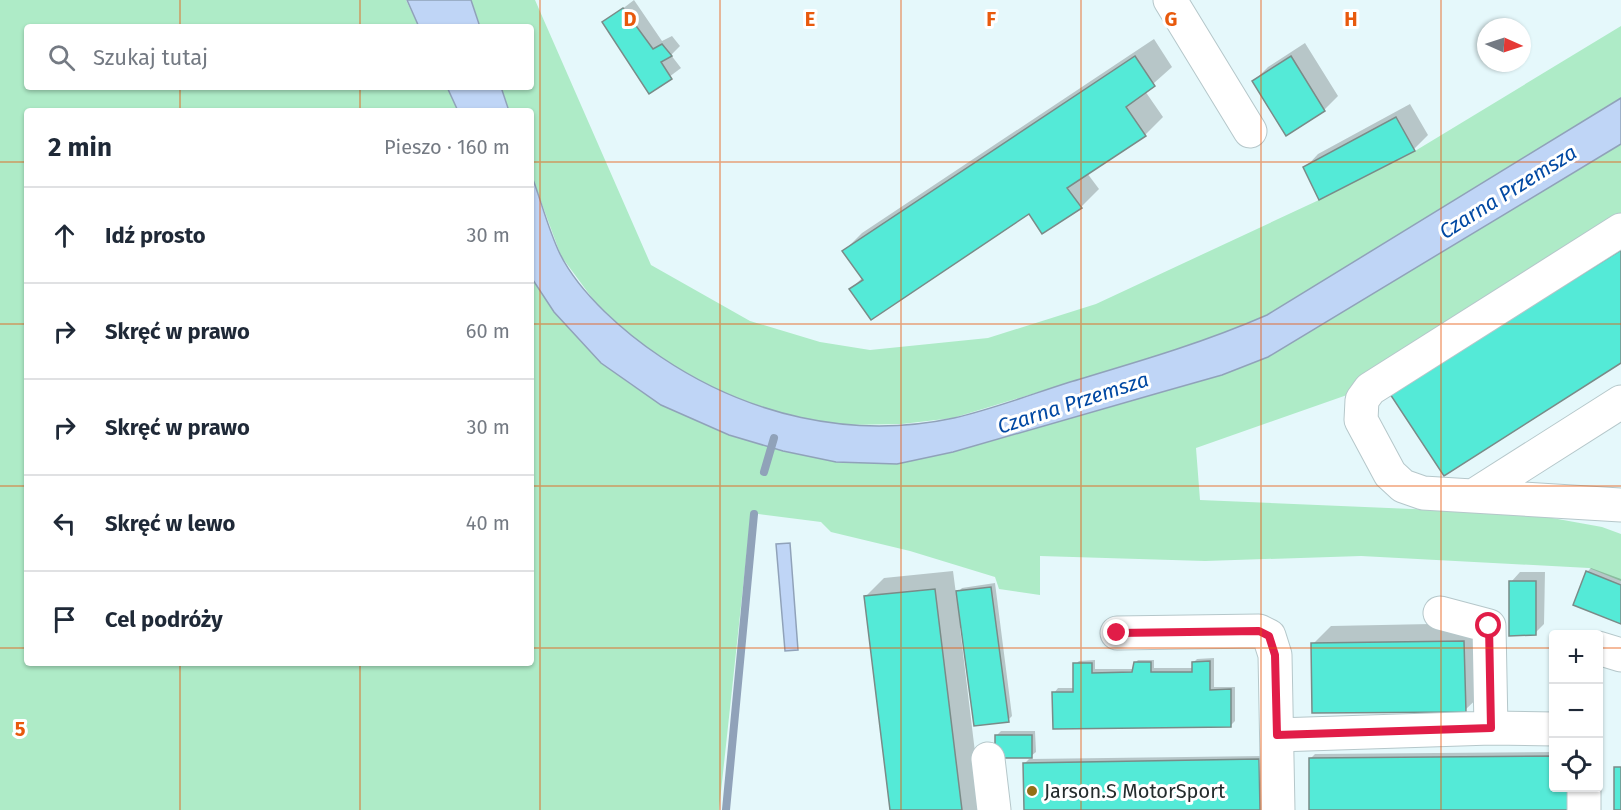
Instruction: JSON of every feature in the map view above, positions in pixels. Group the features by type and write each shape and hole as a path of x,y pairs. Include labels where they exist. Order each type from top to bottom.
{"lane":[{"path":"1170,0 1250,131"},
{"path":"1621,230 1370,389 1362,400 1361,420 1390,474 1403,486 1423,493 1621,505"},
{"path":"1473,496 1621,402"},
{"path":"1440,613 1489,626 1491,728"},
{"path":"1117,633 1259,631 1269,636 1275,655 1278,810"},
{"path":"1603,649 1621,655"},
{"path":"1277,735 1491,728 1549,729"},
{"path":"988,759 994,810"},
{"path":"1584,792 1584,810"}],"green space":[{"path":"0,0 406,0 418,24 24,24 24,90 448,90 457,108 24,108 24,666 534,666 534,281 582,343 639,390 705,424 783,451 1162,392 1222,375 1268,357 1621,144 1621,219 1347,395 1196,448 1200,500 1530,514 1602,527 1621,534 1621,581 1589,568 1361,556 1205,561 1040,556 1040,595 999,589 995,577 910,551 831,532 821,522 751,513 719,810 0,810"},
{"path":"471,0 535,0 651,265 750,321 820,342 870,350 988,338 1096,304 1319,200 1415,151 1621,26 1621,98 1267,315 1207,341 953,418 902,424 841,425 787,416 731,397 685,373 635,340 595,302 561,256 534,182 534,108 508,108 502,90 534,90 534,24 479,24"}],"water":[{"path":"407,0 471,0 479,24 418,24"},
{"path":"448,90 502,90 508,108 457,108"},
{"name":"Czarna Przemsza","path":"1621,98 1621,144 1268,357 1222,375 953,452 897,464 836,462 783,451 729,435 661,405 601,363 554,312 534,282 534,183 560,254 579,284 604,312 661,357 694,377 764,408 801,418 839,424 877,426 915,424 954,418 1170,352 1267,315"},
{"path":"790,543 798,650 785,651 776,544"}],"building":[{"path":"623,8 653,49 662,44 672,56 661,62 672,79 649,94 602,22"},
{"path":"1135,56 1155,86 1126,107 1146,136 1067,188 1082,208 1042,234 1029,214 871,320 849,289 863,280 842,251"},
{"path":"1291,56 1325,111 1286,136 1252,81"},
{"path":"1396,117 1415,151 1319,200 1303,167"},
{"path":"1621,250 1621,363 1444,476 1390,394"},
{"path":"1586,571 1621,585 1621,624 1573,605"},
{"path":"1509,581 1536,581 1536,635 1509,636"},
{"path":"991,587 1009,722 974,726 956,591"},
{"path":"935,589 962,810 890,810 864,596"},
{"path":"1464,641 1466,712 1312,713 1311,643"},
{"path":"1210,661 1210,690 1231,689 1231,727 1053,729 1052,692 1073,692 1073,663 1092,663 1092,673 1132,672 1134,662 1151,662 1151,672 1192,672 1192,662"},
{"path":"995,735 1032,735 1032,758 995,758"},
{"path":"1549,756 1549,792 1569,792 1569,810 1309,810 1309,758"},
{"path":"1259,759 1260,810 1024,810 1023,763"},
{"path":"1614,767 1621,767 1621,810 1614,810"}],"waterway":[{"path":"764,472 774,438"},
{"path":"726,810 754,514"}],"place":[{"name":"Jarson.S MotorSport","path":"1032,791"}],"route":[{"path":"1117,633 1259,631 1269,636 1275,655 1277,735 1491,728 1489,626"}]}
